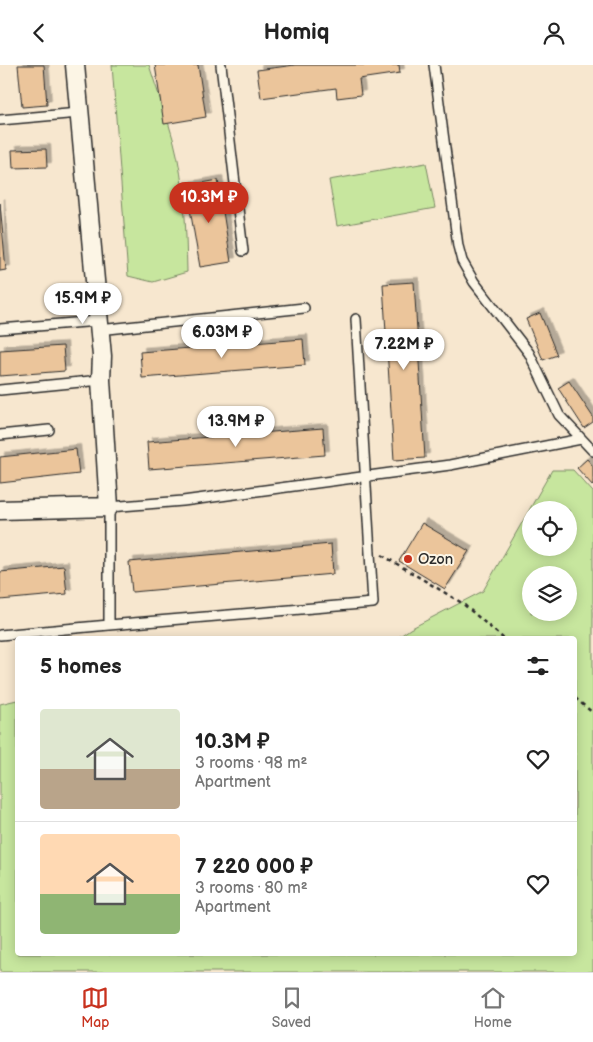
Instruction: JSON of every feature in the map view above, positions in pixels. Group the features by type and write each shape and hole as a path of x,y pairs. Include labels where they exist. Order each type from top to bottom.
{"street":[{"path":"0,510 109,507 101,379 102,357 75,65"}],"lane":[{"path":"221,65 242,251"},
{"path":"434,65 458,246 462,261 474,282 529,353 559,415 593,451"},
{"path":"0,120 79,113"},
{"path":"0,329 99,325 304,308"},
{"path":"0,635 374,603 356,319"},
{"path":"0,390 101,379"},
{"path":"0,435 49,430"},
{"path":"109,625 109,507 182,501 450,465 582,439"}],"path":[{"path":"370,548 462,603 500,636"},
{"path":"577,700 593,713"}],"green space":[{"path":"112,65 149,65 178,158 184,206 187,272 153,282 128,276"},
{"path":"426,163 435,208 337,226 329,180"},
{"path":"552,470 573,470 593,492 593,972 0,972 0,704 15,700 15,956 577,956 577,636 400,636 483,591 522,523 522,556 577,556 577,501 534,501"}],"building":[{"path":"18,65 44,65 47,105 22,107"},
{"path":"155,65 198,65 206,117 164,124"},
{"path":"295,65 399,65 400,73 359,79 361,95 337,98 336,88 261,98 257,70"},
{"path":"46,149 47,167 13,168 12,150"},
{"path":"218,180 231,262 200,267 186,186"},
{"path":"0,203 6,270 0,271"},
{"path":"414,282 425,458 394,460 383,284"},
{"path":"540,313 557,355 543,360 526,319"},
{"path":"303,339 305,365 142,378 140,352"},
{"path":"63,346 65,371 0,376 0,350"},
{"path":"569,381 593,417 593,422 584,428 558,388"},
{"path":"323,428 325,455 149,469 147,442"},
{"path":"76,449 79,474 0,483 0,457"},
{"path":"587,459 593,466 593,486 577,468"},
{"path":"422,523 469,551 445,589 399,561"},
{"path":"331,544 333,574 132,592 129,562"},
{"path":"64,566 67,594 0,600 0,572"}],"place":[{"name":"Ozon","path":"408,559"}]}
